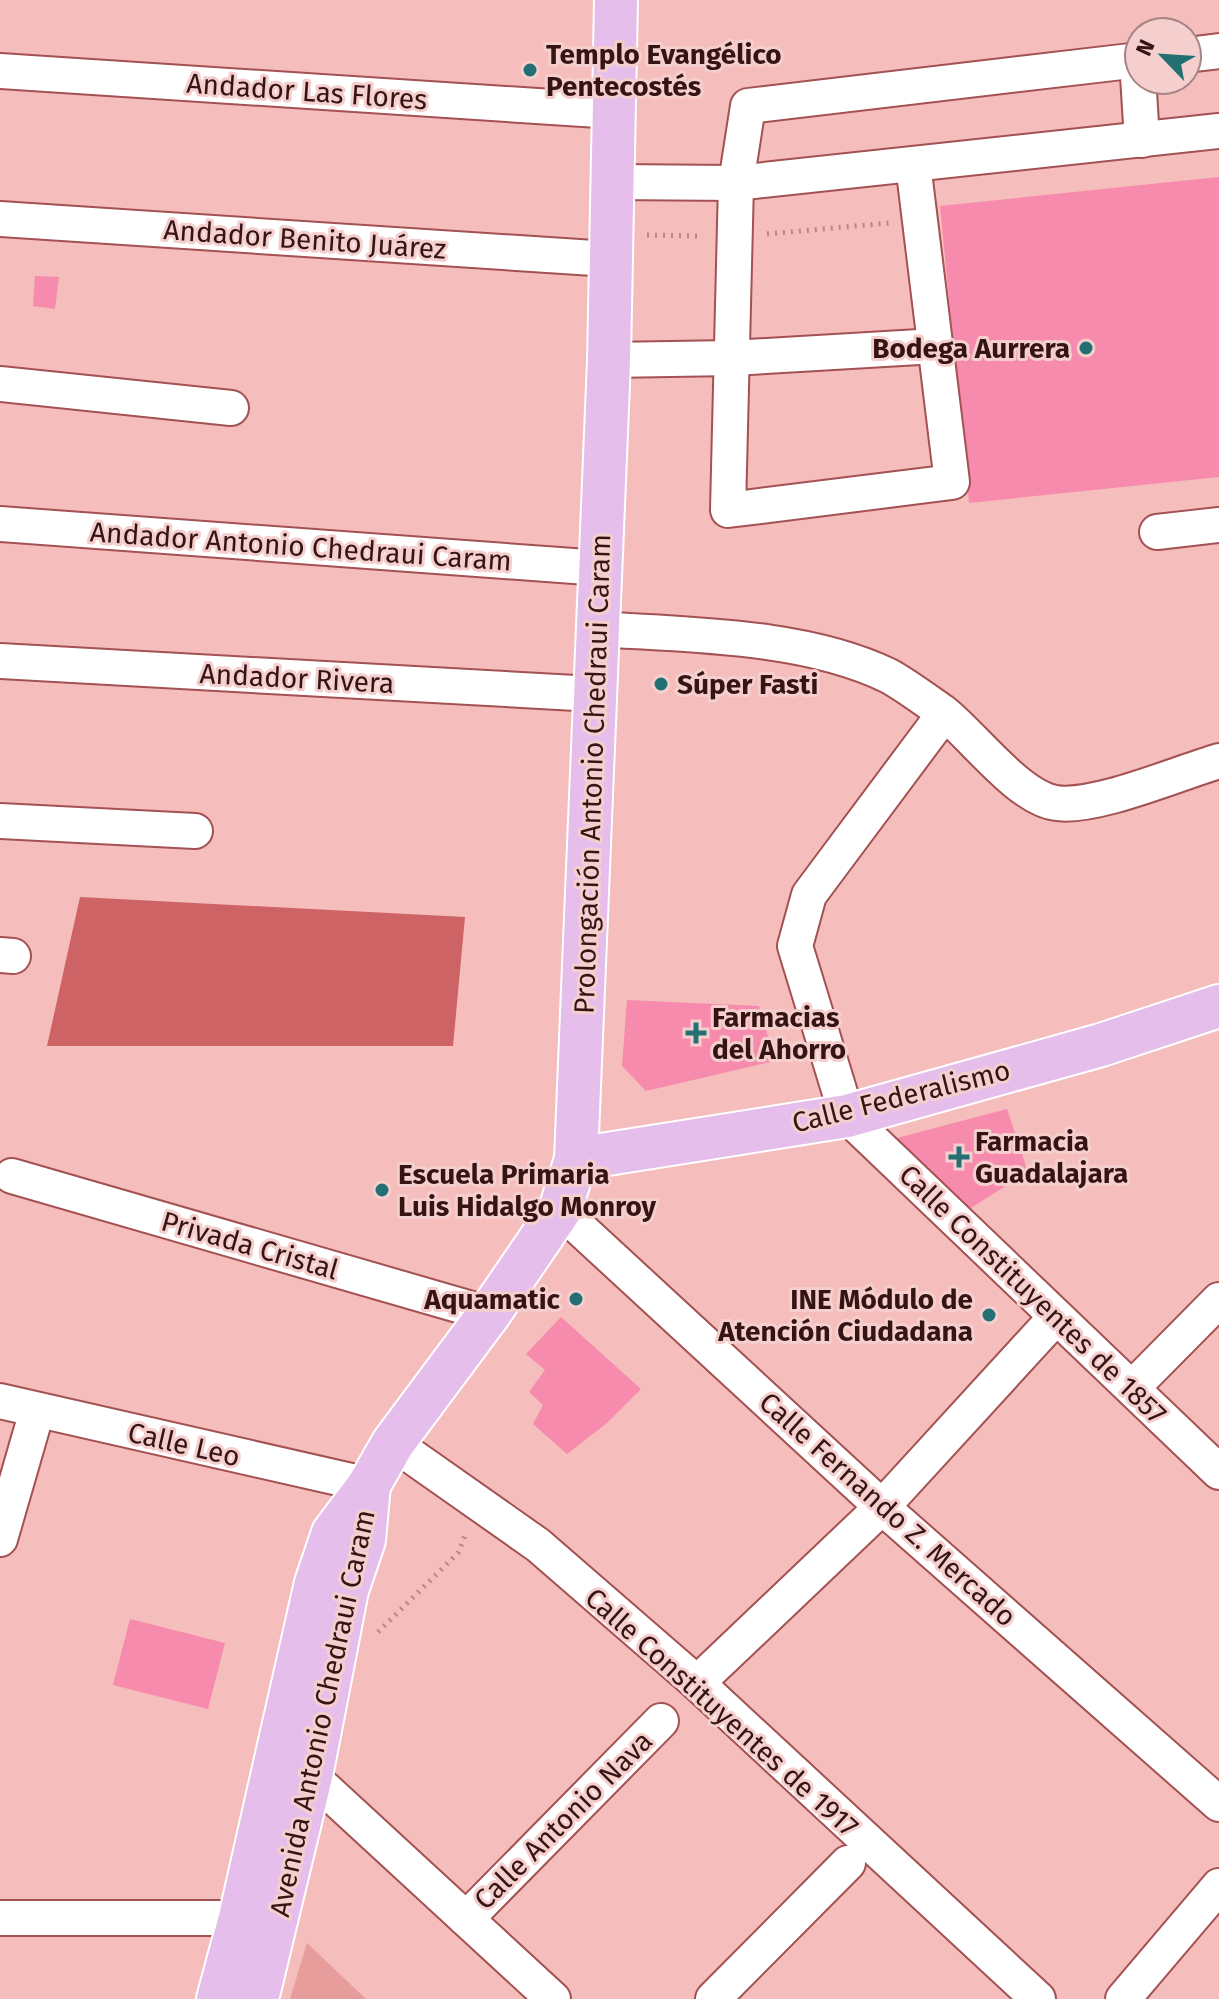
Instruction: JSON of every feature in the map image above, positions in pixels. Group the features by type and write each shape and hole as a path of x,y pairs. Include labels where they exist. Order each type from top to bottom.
{"main road":[{"name":"Prolongación Antonio Chedraui Caram","path":"369,1485 393,1443 489,1314 560,1210 576,1159 609,360 616,0"},
{"name":"Calle Federalismo","path":"576,1159 847,1116 1101,1045 1219,1006"},
{"name":"Avenida Antonio Chedraui Caram","path":"257,1999 311,1776 347,1590 364,1540 369,1485"},
{"name":"Avenida Antonio Chedraui Caram","path":"218,1999 240,1918 316,1583 333,1533 369,1485"}],"street":[{"path":"913,164 952,482 728,510 736,183 748,106 1123,62"},
{"name":"Andador Las Flores","path":"0,71 614,111"},
{"path":"1140,96 1142,140"},
{"path":"612,182 736,183 1219,131"},
{"name":"Andador Benito Juárez","path":"0,219 610,247"},
{"path":"609,360 732,358 936,346"},
{"path":"0,384 231,408"},
{"name":"Andador Antonio Chedraui Caram","path":"0,524 601,568"},
{"path":"1157,532 1219,525"},
{"path":"597,629 715,637 823,653 889,676 944,714 1032,794 1053,803 1079,804 1219,761"},
{"name":"Andador Rivera","path":"0,661 594,694"},
{"path":"847,1116 795,946 809,895 944,714"},
{"path":"0,821 195,831"},
{"name":"Calle Constituyentes de 1857","path":"847,1116 1219,1472"},
{"name":"Privada Cristal","path":"12,1176 489,1314"},
{"name":"Calle Fernando Z. Mercado","path":"560,1210 882,1507 1219,1804"},
{"path":"1133,1387 1219,1300"},
{"path":"697,1683 882,1507 1056,1317"},
{"name":"Calle Leo","path":"0,1401 34,1423 369,1485"},
{"path":"0,1539 34,1423"},
{"name":"Calle Constituyentes de 1917","path":"393,1443 538,1545 697,1683 1033,1997"},
{"name":"Calle Antonio Nava","path":"466,1919 661,1721"},
{"path":"311,1776 553,1999"},
{"path":"713,1999 848,1863"},
{"path":"1123,1999 1219,1886"},
{"path":"0,1918 240,1918"}],"path":[{"path":"610,247 921,220"},
{"path":"372,1638 458,1553 478,1500"}],"shaded area":[{"path":"80,897 465,917 453,1046 47,1046"},
{"path":"307,1943 366,1999 290,1999"}],"building":[{"name":"Bodega Aurrera","path":"1219,177 1219,477 969,503 940,206"},
{"path":"35,276 59,277 55,309 33,306"},
{"name":"Farmacias del Ahorro","path":"627,1000 759,1006 775,1061 646,1091 622,1066"},
{"name":"Farmacia Guadalajara","path":"1007,1109 1028,1172 958,1216 878,1143"},
{"path":"561,1317 641,1389 607,1423 567,1454 533,1424 543,1405 529,1392 545,1370 526,1354"},
{"path":"130,1619 225,1643 208,1709 113,1685"}],"place":[{"name":"Templo Evangélico Pentecostés","path":"530,70"},
{"name":"Bodega Aurrera","path":"1086,348"},
{"name":"Súper Fasti","path":"661,684"},
{"name":"Farmacias del Ahorro","path":"696,1033"},
{"name":"Farmacia Guadalajara","path":"959,1157"},
{"name":"Escuela Primaria Luis Hidalgo Monroy","path":"382,1190"},
{"name":"Aquamatic","path":"576,1299"},
{"name":"INE Módulo de Atención Ciudadana","path":"989,1315"}]}
